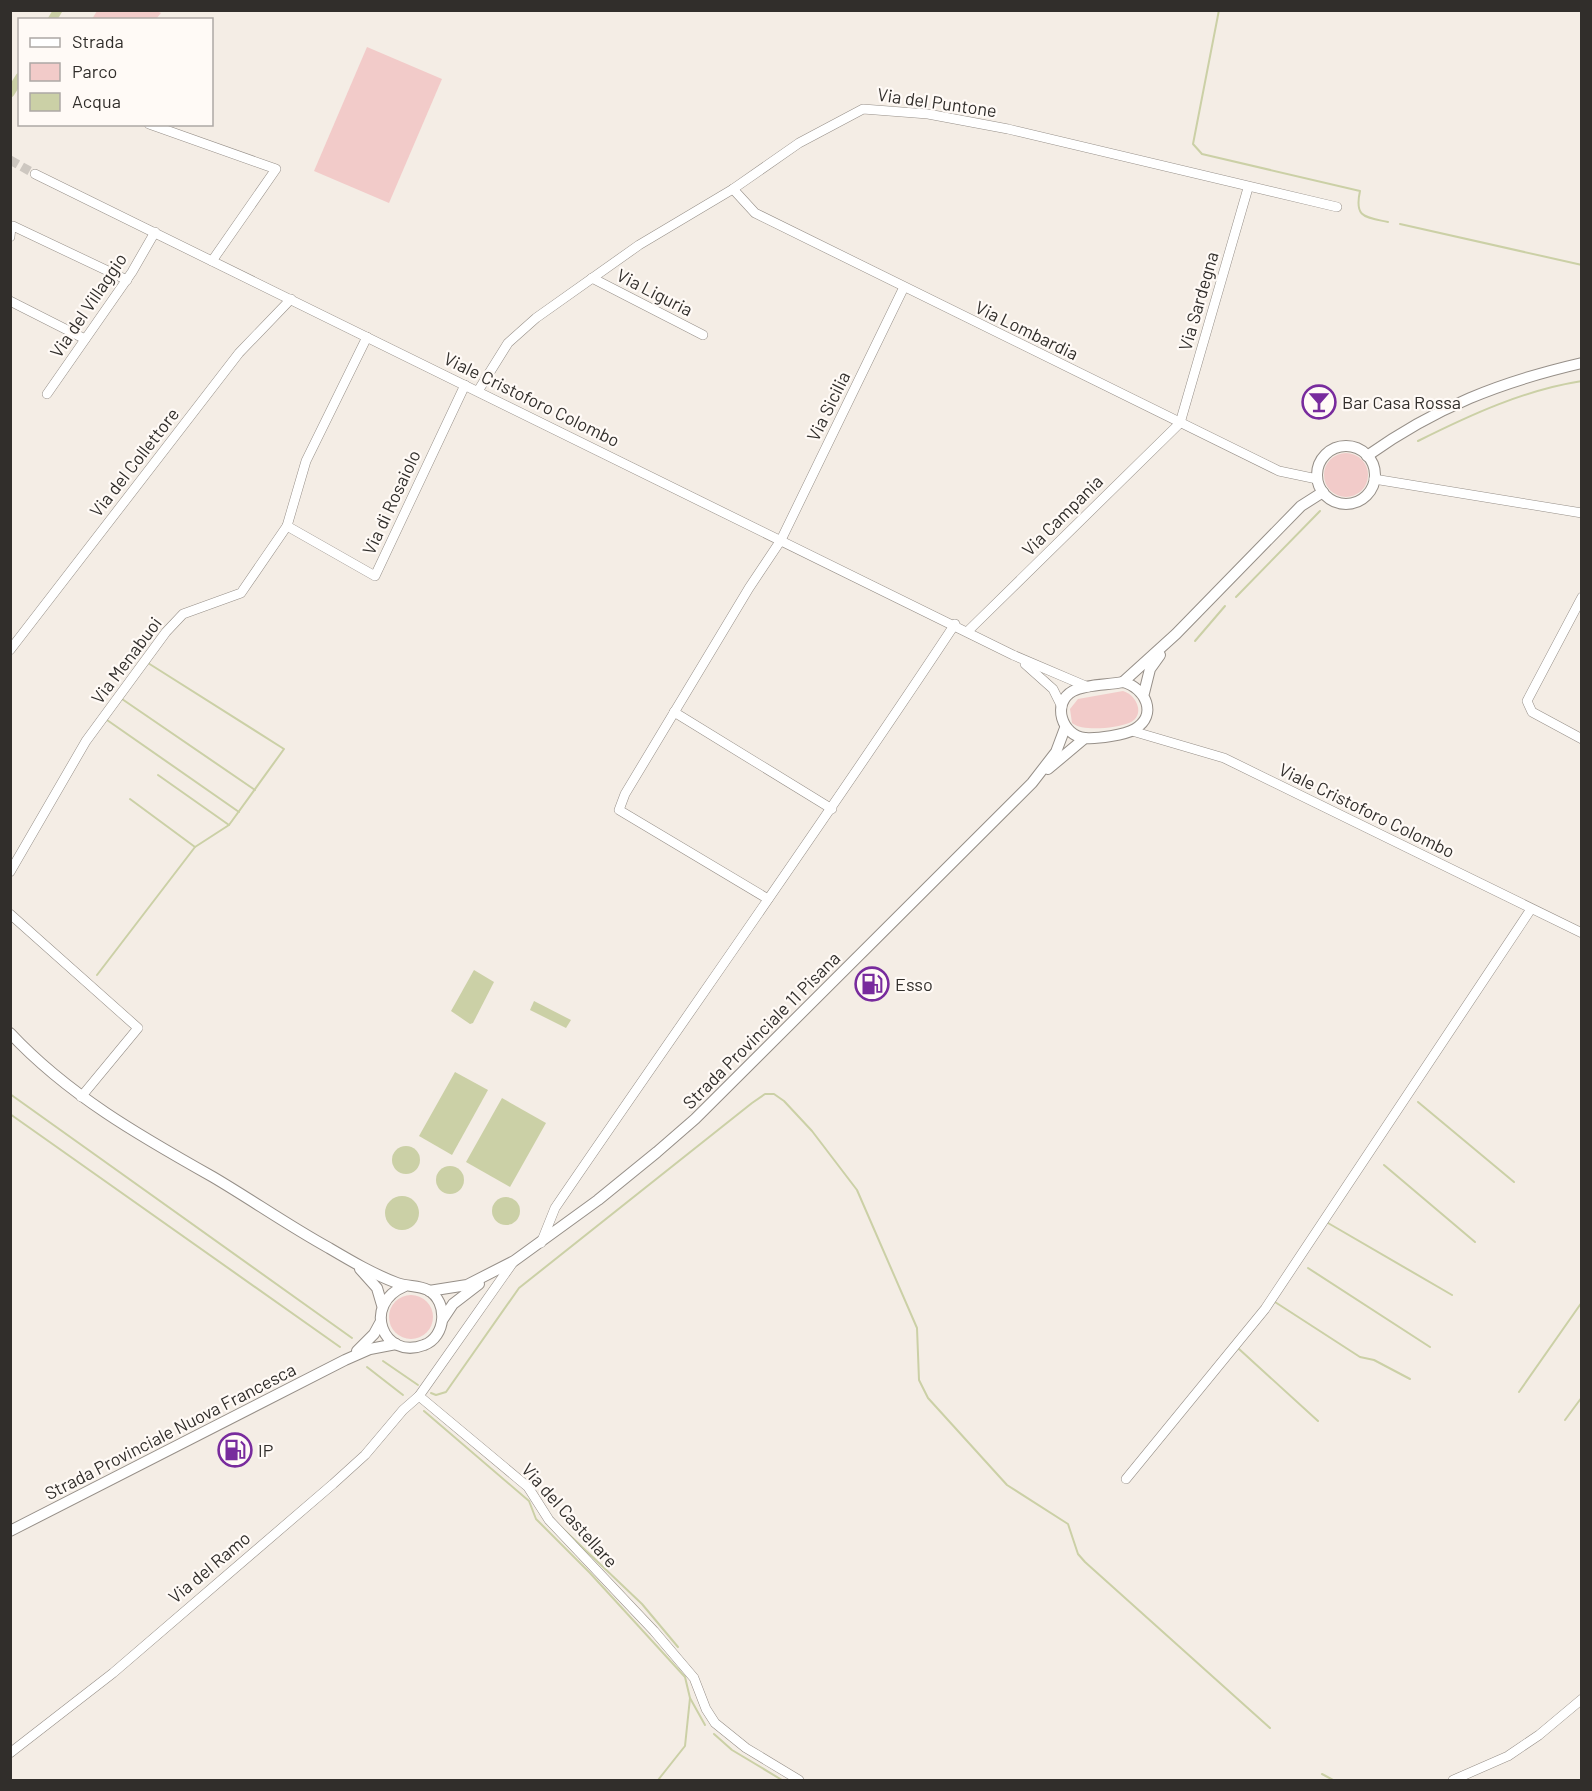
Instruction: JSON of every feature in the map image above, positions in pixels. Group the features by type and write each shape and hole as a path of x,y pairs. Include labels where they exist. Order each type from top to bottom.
{"main road":[{"path":"1367,456 1398,433 1436,411 1483,390 1526,376 1581,363"},
{"path":"1354,447 1367,456 1374,467 1374,479 1368,493 1356,502 1334,502 1323,492 1317,479 1318,465 1331,450 1354,447"},
{"path":"1123,682 1176,634 1301,506 1323,492"},
{"path":"1144,693 1136,685 1123,682 1074,691 1066,697 1062,707 1065,728 1073,735 1085,738 1132,731 1141,724 1145,716 1144,693 1150,669 1176,634"},
{"name":"Strada Provinciale 11 Pisana","path":"1032,783 1056,752 1065,728"},
{"name":"Strada Provinciale 11 Pisana","path":"443,1318 453,1304 598,1200 695,1119 1032,783 1085,738"},
{"path":"10,1033 81,1097 135,1133 356,1264 405,1286 417,1286 429,1291 441,1306 443,1318 437,1334 428,1344 413,1348 396,1344 388,1337 380,1323 382,1305 377,1288 356,1264"},
{"name":"Strada Provinciale 11 Pisana","path":"429,1291 452,1289 492,1274"},
{"path":"382,1305 389,1294 405,1286"},
{"name":"Strada Provinciale Nuova Francesca","path":"345,1360 364,1345 380,1323"},
{"name":"Strada Provinciale Nuova Francesca","path":"10,1531 345,1360 370,1349 396,1344"}],"street":[{"name":"Via del Puntone","path":"478,391 508,343 536,318 639,245 734,189 799,143 850,113 872,108 928,114 1008,129 1248,188 1337,207"},
{"path":"155,126 276,169 212,261"},
{"name":"Viale Cristoforo Colombo","path":"35,174 955,624 1013,655 1090,687"},
{"name":"Via Sardegna","path":"1180,423 1248,188"},
{"name":"Via Lombardia","path":"734,189 755,213 1279,471 1317,479"},
{"path":"10,237 11,226 13,226 127,280"},
{"name":"Via del Villaggio","path":"47,394 127,280 155,232"},
{"name":"Via Liguria","path":"592,278 704,335"},
{"name":"Via Sicilia","path":"768,899 619,810 625,794 674,712 749,588 781,540 904,287"},
{"name":"Via del Collettore","path":"10,650 239,353 291,299"},
{"path":"10,301 85,339"},
{"name":"Via Menabuoi","path":"10,872 86,741 166,632 183,614 241,593 287,526 306,461 367,337"},
{"name":"Via di Rosaiolo","path":"287,526 375,576 465,385"},
{"name":"Via Campania","path":"968,631 1180,423"},
{"path":"1374,479 1581,513"},
{"path":"1581,597 1527,701 1532,712 1581,739"},
{"path":"541,1243 555,1208 831,809 955,624"},
{"name":"Viale Cristoforo Colombo","path":"1013,655 1053,689 1062,707"},
{"path":"674,712 831,809"},
{"name":"Viale Cristoforo Colombo","path":"1132,731 1224,759 1581,933"},
{"path":"1126,1479 1265,1309 1531,909"},
{"path":"10,914 138,1028 81,1097"},
{"path":"419,1396 514,1261"},
{"name":"Via del Ramo","path":"10,1753 104,1680 333,1484 365,1455 403,1410 419,1396"},
{"name":"Via del Castellare","path":"419,1396 528,1487 549,1520 694,1678 706,1709 715,1723 746,1748 799,1780"},
{"path":"1453,1780 1508,1756 1539,1735 1581,1699"}],"green space":[{"path":"97,11 157,11 161,13 157,18 93,18"},
{"path":"367,47 442,79 389,203 314,171"},
{"path":"1346,453 1362,459 1368,475 1362,491 1346,497 1330,491 1324,475 1330,459"},
{"path":"1123,691 1136,701 1138,706 1134,720 1108,728 1084,728 1072,723 1070,709 1078,699"},
{"path":"411,1295 427,1301 433,1317 427,1333 411,1339 395,1333 389,1317 395,1301"}],"water":[{"path":"474,970 494,982 473,1023 470,1024 451,1011"},
{"path":"534,1001 571,1020 566,1028 530,1010"},
{"path":"455,1072 488,1090 452,1155 419,1136"},
{"path":"502,1098 546,1123 510,1187 466,1162"},
{"path":"406,1146 416,1150 420,1160 416,1170 406,1174 396,1170 392,1160 396,1150"},
{"path":"450,1166 460,1170 464,1180 460,1190 450,1194 440,1190 436,1180 440,1170"},
{"path":"402,1196 414,1201 419,1213 414,1225 402,1230 390,1225 385,1213 390,1201"},
{"path":"506,1197 516,1201 520,1211 516,1221 506,1225 496,1221 492,1211 496,1201"}],"waterway":[{"path":"53,18 58,10"},
{"path":"1219,10 1193,144 1202,154 1360,191 1359,207 1363,215 1388,222"},
{"path":"10,93 18,80"},
{"path":"1400,224 1582,265"},
{"path":"1418,441 1477,413 1518,397 1582,381"},
{"path":"1236,597 1320,511"},
{"path":"1195,641 1225,606"},
{"path":"97,975 195,847 229,825 284,749 148,663"},
{"path":"122,699 255,790"},
{"path":"107,720 239,812"},
{"path":"158,775 229,825"},
{"path":"130,799 195,847"},
{"path":"10,1094 352,1338"},
{"path":"431,1393 436,1395 446,1392 519,1288 752,1103 765,1094 774,1094 784,1101 812,1131 857,1190 917,1328 919,1380 928,1398 1007,1485 1068,1524 1078,1554 1085,1562 1270,1728"},
{"path":"1418,1102 1514,1182"},
{"path":"10,1114 340,1347"},
{"path":"1384,1165 1475,1242"},
{"path":"1328,1223 1452,1295"},
{"path":"1308,1268 1430,1347"},
{"path":"1275,1302 1360,1357 1374,1360 1410,1379"},
{"path":"1519,1392 1582,1302"},
{"path":"1239,1349 1318,1421"},
{"path":"383,1361 418,1385"},
{"path":"367,1367 403,1395"},
{"path":"1565,1420 1582,1397"},
{"path":"424,1411 529,1501 536,1519 590,1573 685,1677 690,1698 705,1725"},
{"path":"560,1526 642,1604 678,1647"},
{"path":"658,1780 685,1746 690,1698"},
{"path":"714,1734 732,1750 782,1780"},
{"path":"1322,1774 1333,1780"}],"tunnel":[{"path":"10,160 35,174"}],"place":[{"name":"Bar Casa Rossa","path":"1319,402"},
{"name":"Esso","path":"872,984"},
{"name":"IP","path":"235,1450"}]}
